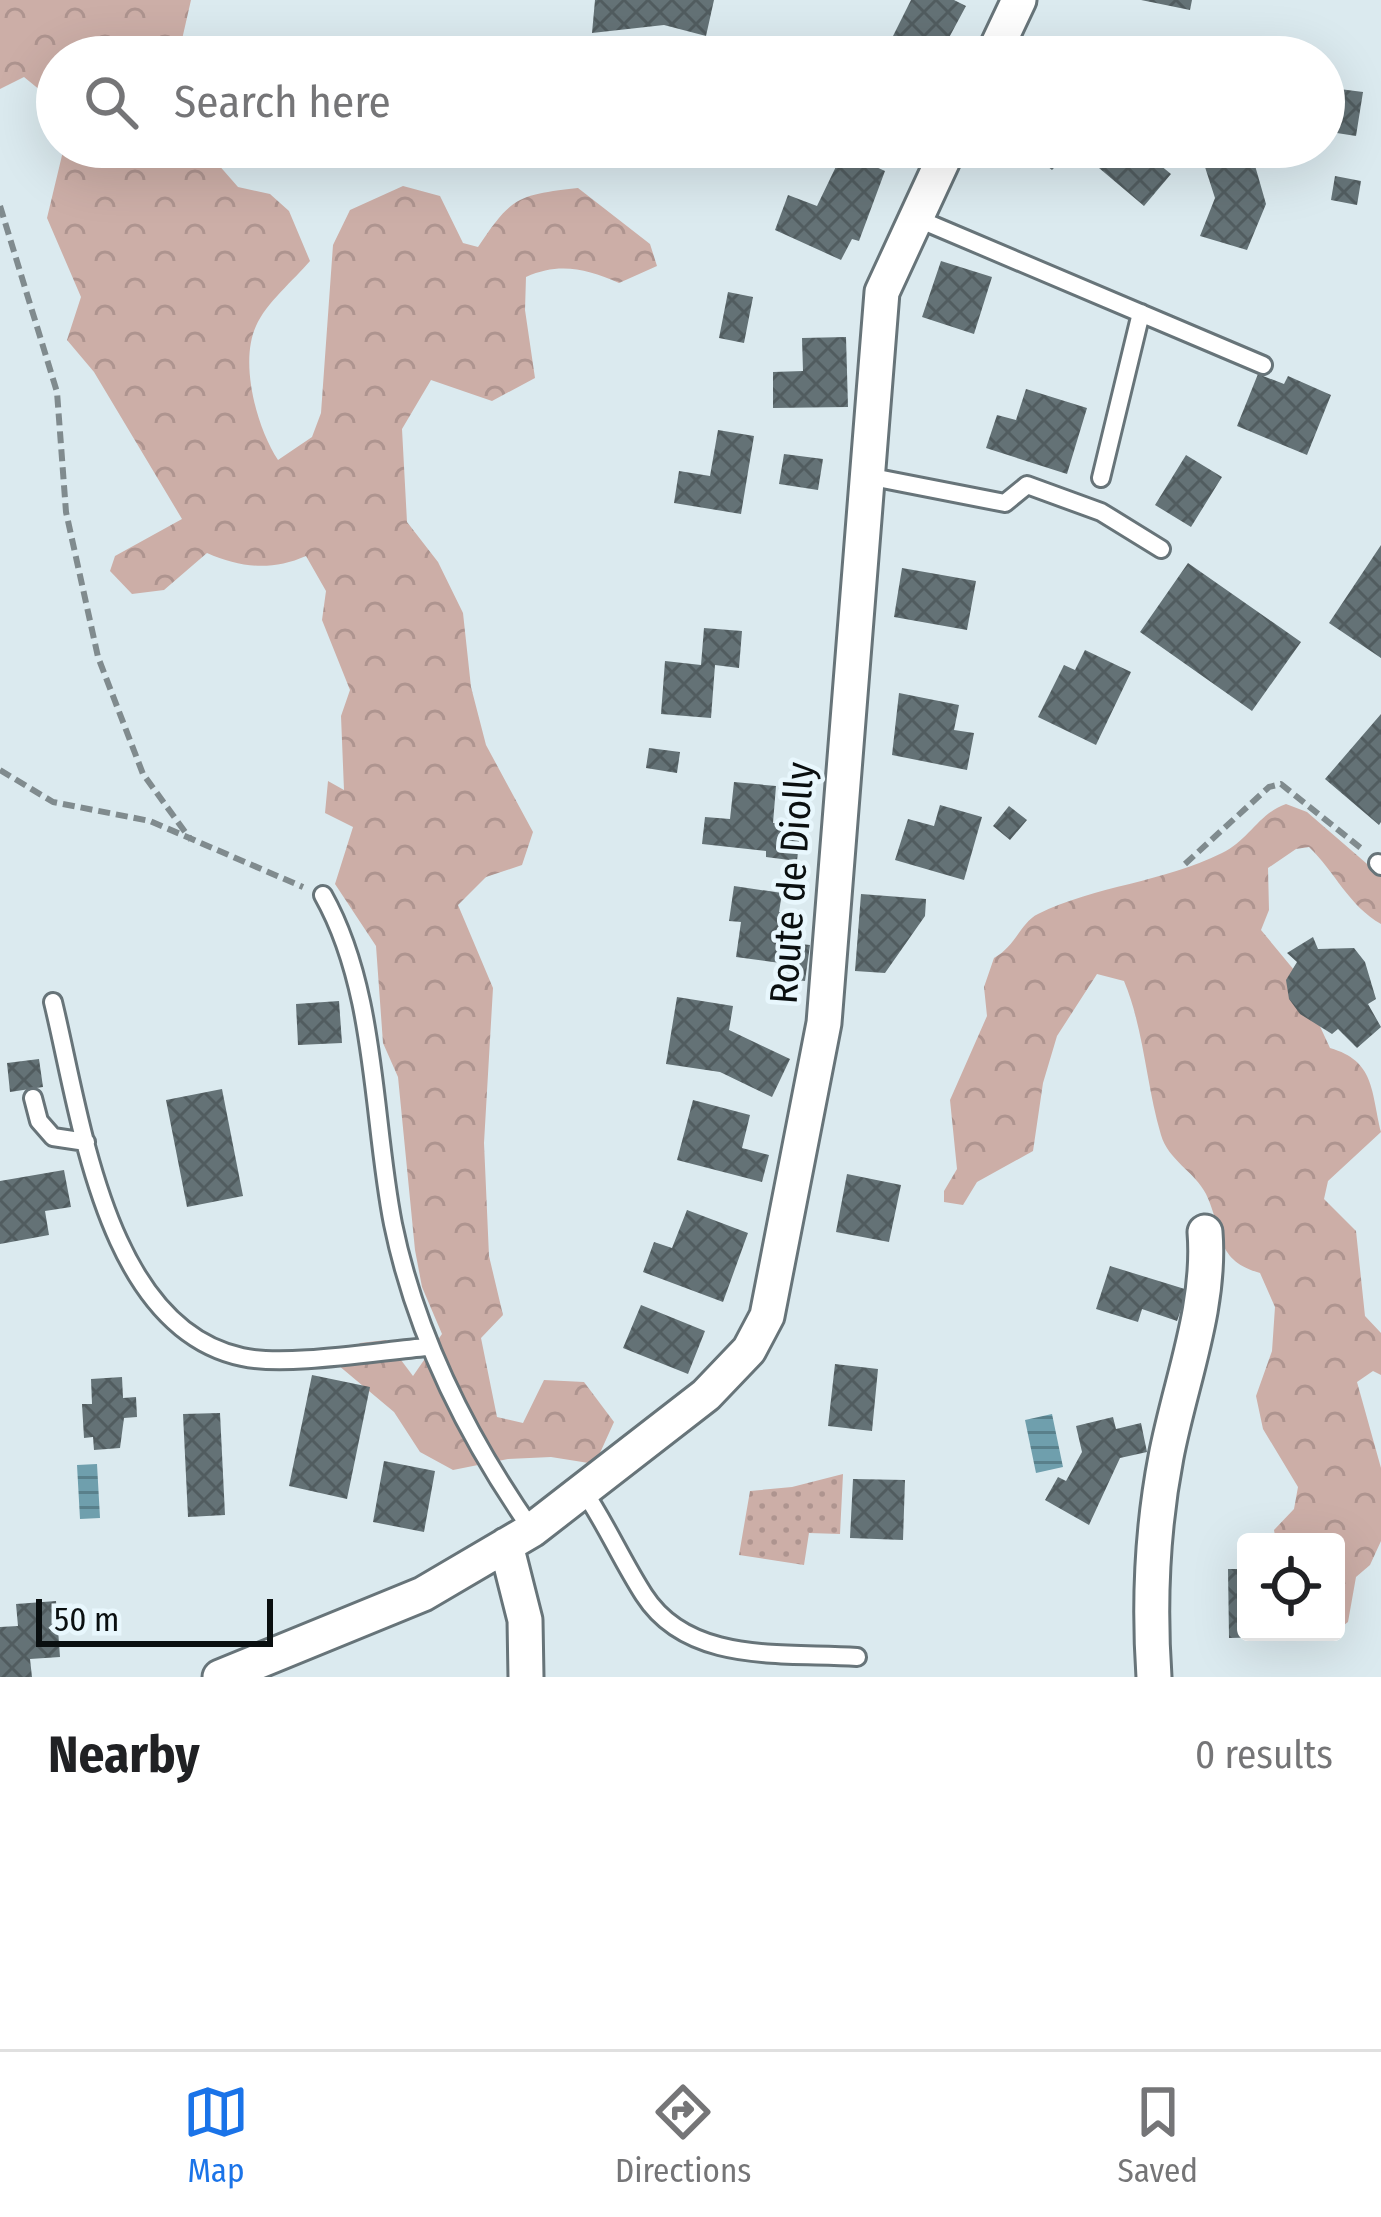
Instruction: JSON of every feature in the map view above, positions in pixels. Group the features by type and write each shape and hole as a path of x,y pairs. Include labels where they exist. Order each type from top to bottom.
{"street":[{"path":"1002,36 1018,0"},
{"name":"Route de Diolly","path":"220,1677 423,1594 519,1537 706,1395 748,1350 767,1316 824,1023 882,292 940,168"},
{"path":"1154,1677 1152,1563 1166,1459 1208,1266 1205,1232"},
{"path":"519,1537 526,1677"}],"lane":[{"path":"916,218 1263,365"},
{"path":"1101,478 1141,314"},
{"path":"866,476 1005,503 1027,485 1101,512 1161,549"},
{"path":"323,895 347,938 394,1226 427,1347 497,1480 519,1537"},
{"path":"53,1002 86,1142 128,1259 161,1312 189,1337 244,1358 427,1347"},
{"path":"33,1098 39,1120 53,1137 86,1142"},
{"path":"583,1490 643,1593 680,1634 718,1647 857,1657"}],"path":[{"path":"0,206 57,392 66,512 98,657 143,773 191,840"},
{"path":"0,770 53,802 149,821 323,895"},
{"path":"1186,864 1269,787 1281,784 1380,865"}],"green space":[{"path":"0,0 191,0 183,36 36,36 36,87 24,77 0,89"},
{"path":"59,168 221,168 238,187 270,194 289,211 310,261 261,317 249,358 257,413 278,460 312,437 321,413 333,245 350,210 403,186 440,196 463,243 478,247 518,201 578,188 650,244 657,266 619,283 573,269 526,277 525,310 535,378 492,401 431,380 402,429 407,522 438,562 463,613 471,687 486,745 533,832 522,865 486,877 458,905 493,988 484,1143 489,1256 503,1315 481,1338 497,1417 523,1423 544,1380 584,1382 614,1422 595,1464 551,1457 508,1459 453,1470 420,1452 394,1412 338,1365 360,1343 386,1340 413,1376 442,1334 422,1287 415,1250 398,1077 383,1043 376,946 335,884 353,827 325,813 328,781 344,790 341,716 350,690 322,620 326,591 306,556 256,566 207,553 164,590 132,594 110,571 115,556 182,519 94,372 67,340 81,297 47,218"},
{"path":"1286,804 1307,812 1381,876 1381,924 1360,908 1309,847 1296,849 1268,868 1269,910 1261,930 1294,970 1330,1048 1363,1069 1381,1132 1328,1181 1324,1199 1356,1231 1365,1316 1381,1333 1381,1375 1373,1371 1357,1382 1381,1468 1381,1541 1370,1565 1356,1577 1345,1624 1345,1533 1274,1533 1294,1509 1298,1487 1263,1429 1256,1396 1272,1351 1275,1307 1260,1273 1227,1252 1206,1194 1164,1144 1124,981 1097,974 1057,1036 1043,1083 1033,1151 977,1182 963,1205 944,1202 944,1191 957,1169 950,1100 987,1016 984,987 994,958 1038,914 1222,853"},
{"path":"843,1474 840,1534 809,1533 804,1565 739,1555 750,1491 792,1487"}],"water":[{"path":"1052,1414 1063,1467 1036,1473 1025,1420"},
{"path":"97,1464 100,1518 80,1519 77,1465"}],"building":[{"path":"595,0 714,0 706,36 664,25 592,33"},
{"path":"911,0 954,0 966,6 950,36 893,36"},
{"path":"1141,0 1192,0 1190,10"},
{"path":"1345,90 1363,92 1356,136 1345,134"},
{"path":"835,168 885,171 859,241 852,239 841,260 775,230 788,195 817,206"},
{"path":"1099,168 1164,168 1171,174 1144,206"},
{"path":"1205,168 1256,168 1266,204 1247,250 1200,236 1215,198"},
{"path":"1335,176 1361,181 1357,205 1331,200"},
{"path":"941,261 992,277 974,334 922,317"},
{"path":"728,292 753,297 744,343 719,338"},
{"path":"846,337 848,407 773,408 773,372 803,371 802,338"},
{"path":"1258,374 1284,384 1288,376 1331,395 1307,455 1237,426"},
{"path":"1026,389 1087,408 1067,474 986,448 997,415 1016,420"},
{"path":"718,430 754,436 741,514 674,503 679,471 710,476"},
{"path":"784,454 823,459 818,490 779,484"},
{"path":"1186,455 1222,477 1191,527 1155,505"},
{"path":"1381,545 1381,658 1329,623"},
{"path":"1188,563 1301,642 1252,711 1140,632"},
{"path":"902,568 976,581 967,630 894,617"},
{"path":"704,628 742,631 739,668 715,665 711,718 661,714 665,661 701,665"},
{"path":"1085,650 1131,672 1096,745 1038,717 1064,665 1075,670"},
{"path":"899,693 959,705 954,730 974,733 967,770 892,755"},
{"path":"1381,714 1381,822 1379,825 1325,779"},
{"path":"649,748 680,752 677,773 646,768"},
{"path":"734,782 776,786 773,823 801,825 797,861 766,857 766,851 702,844 705,817 730,819"},
{"path":"940,805 982,817 964,880 895,860 908,819 934,826"},
{"path":"1009,806 1027,820 1010,840 993,826"},
{"path":"734,886 782,893 779,912 788,913 783,942 810,945 805,981 778,978 780,963 736,957 741,922 729,921"},
{"path":"861,894 926,899 925,916 885,973 855,971"},
{"path":"1313,937 1318,949 1354,948 1365,962 1376,999 1368,1004 1381,1027 1357,1048 1338,1029 1332,1034 1300,1014 1289,999 1286,980 1297,962 1287,953"},
{"path":"677,997 733,1006 729,1030 790,1059 772,1097 720,1072 666,1064"},
{"path":"339,1001 342,1043 298,1045 296,1004"},
{"path":"39,1059 43,1087 10,1092 7,1063"},
{"path":"222,1089 243,1196 187,1207 166,1100"},
{"path":"693,1100 750,1115 742,1148 769,1155 762,1182 677,1160"},
{"path":"64,1170 71,1207 45,1211 49,1235 0,1244 0,1181"},
{"path":"847,1174 901,1185 889,1242 836,1232"},
{"path":"687,1210 748,1233 723,1302 643,1272 654,1242 672,1248"},
{"path":"1110,1266 1188,1290 1177,1321 1142,1309 1138,1322 1096,1309"},
{"path":"641,1305 705,1331 688,1374 623,1348"},
{"path":"835,1364 878,1369 872,1431 828,1426"},
{"path":"312,1375 370,1387 347,1499 289,1486"},
{"path":"122,1377 123,1398 136,1397 137,1417 124,1418 120,1448 94,1450 93,1437 84,1438 82,1404 92,1404 91,1379"},
{"path":"220,1413 225,1515 188,1517 183,1414"},
{"path":"1113,1417 1116,1429 1141,1423 1147,1452 1120,1458 1089,1525 1045,1500 1058,1477 1066,1481 1082,1452 1076,1426"},
{"path":"384,1461 435,1471 424,1532 373,1522"},
{"path":"853,1479 905,1480 903,1540 850,1538"},
{"path":"1228,1569 1237,1569 1237,1638 1229,1638"},
{"path":"56,1601 60,1657 30,1659 32,1677 0,1677 0,1627 18,1626 16,1604"}]}
